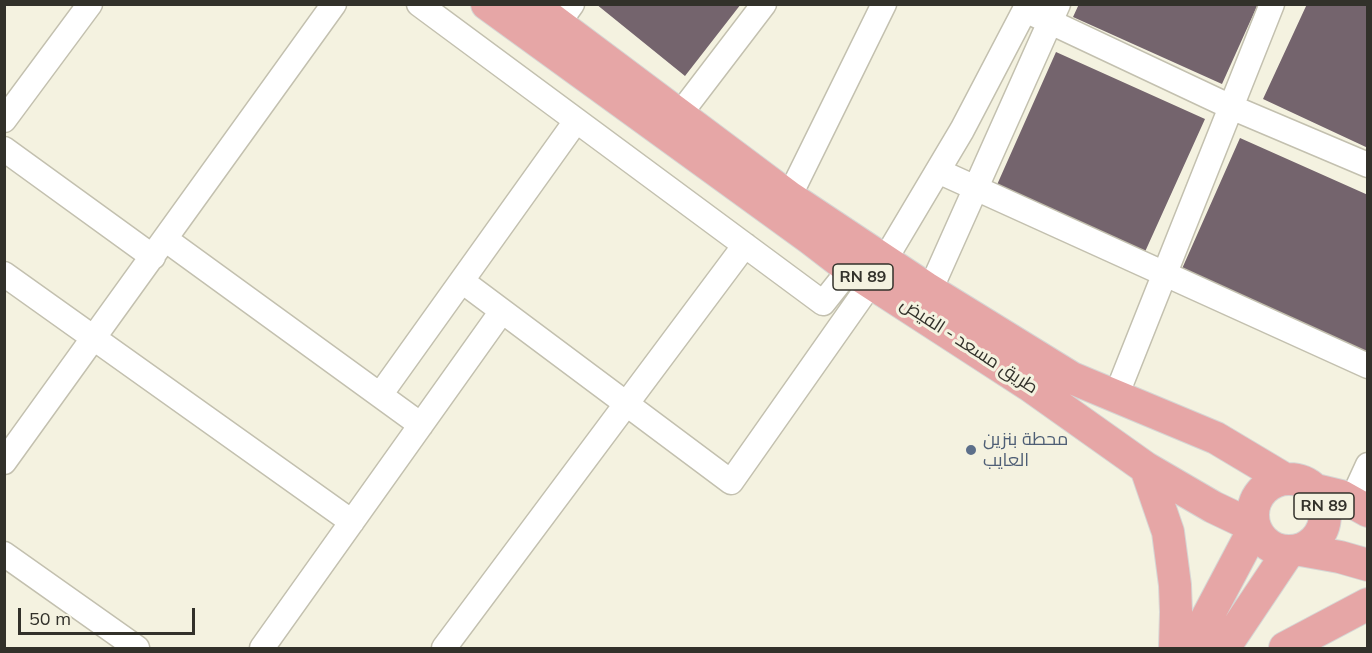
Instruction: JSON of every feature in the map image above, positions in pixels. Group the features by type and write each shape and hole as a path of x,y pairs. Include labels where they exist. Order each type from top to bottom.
{"main road":[{"name":"طريق مسعد - الفيض","path":"487,4 557,24 812,239 925,302 1072,378 1215,438 1283,478 1295,478 1306,482 1316,490 1341,496 1360,507"},
{"name":"طريق مسعد - الفيض","path":"531,4 789,197 868,270"},
{"name":"طريق مسعد - الفيض","path":"925,302 1029,385 1146,468 1213,507 1255,527 1266,543 1277,549 1340,557 1368,565"},
{"path":"1146,468 1168,532 1175,585 1175,648"},
{"name":"RN 89","path":"1255,527 1252,511 1262,489 1283,478"},
{"name":"RN 89","path":"1295,551 1312,544 1320,535 1325,524 1326,512 1323,500 1316,490"},
{"path":"1191,648 1255,527"},
{"path":"1224,648 1295,551"},
{"path":"1285,648 1368,604"}],"street":[{"path":"4,120 90,4"},
{"path":"4,462 12,436 94,337 334,4"},
{"path":"419,4 824,303 868,270"},
{"path":"680,114 764,4"},
{"path":"789,197 884,4"},
{"path":"1116,396 1272,4"},
{"path":"462,281 731,482 868,270 938,171 1027,7 1054,13 1231,107 1368,165"},
{"path":"925,302 1054,13"},
{"path":"380,395 576,121"},
{"path":"4,149 159,248 380,395 421,425"},
{"path":"938,171 1368,366"},
{"path":"444,648 745,245"},
{"path":"4,274 352,522"},
{"path":"262,648 502,311"},
{"path":"1360,507 1368,465"},
{"path":"4,554 137,648"}],"building":[{"path":"596,4 741,4 685,76"},
{"path":"1079,4 1258,4 1222,84 1073,17"},
{"path":"1307,4 1368,4 1368,148 1263,99"},
{"path":"1056,52 1205,119 1144,254 996,187"},
{"path":"1240,138 1368,195 1368,354 1181,271"}],"place":[{"name":"محطة بنزين العايب","path":"971,450"}]}
